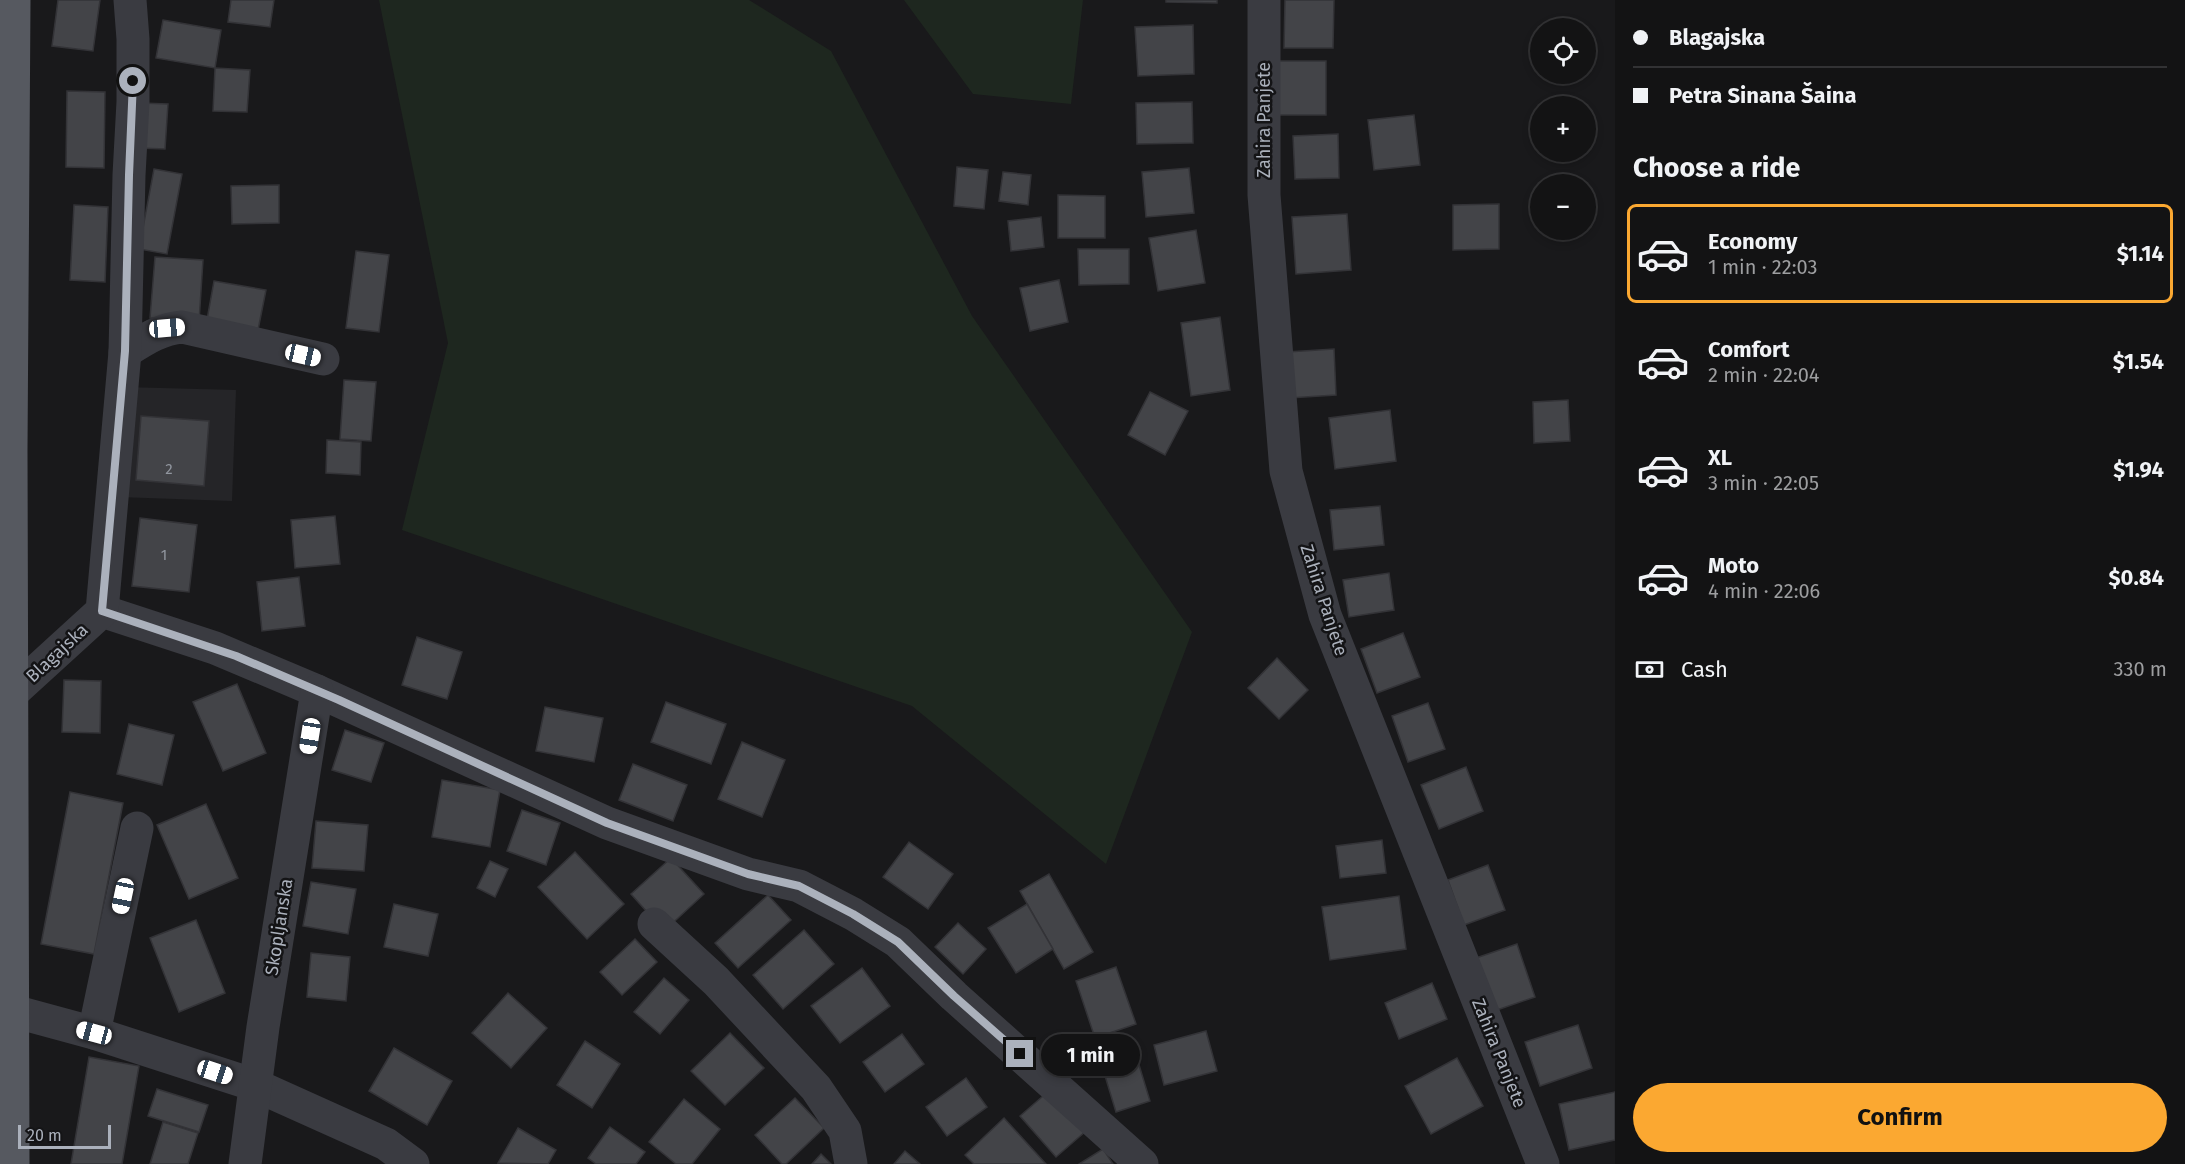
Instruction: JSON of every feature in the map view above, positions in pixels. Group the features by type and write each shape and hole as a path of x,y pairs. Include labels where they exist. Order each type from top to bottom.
{"main road":[{"path":"13,1164 11,450 15,0"}],"street":[{"name":"Blagajska","path":"11,694 102,611 125,351 133,102 133,39 130,0"},
{"name":"Zahira Panjete","path":"1264,0 1264,195 1286,471 1325,615 1543,1164"},
{"path":"125,351 167,328 182,327 323,359"},
{"path":"102,611 215,648 317,691 607,823 748,874 799,886 853,914 898,942 954,996 1142,1164"},
{"name":"Skopljanska","path":"245,1164 255,1085 317,691"},
{"path":"94,1033 137,828"},
{"path":"654,924 716,981 816,1088 845,1131 851,1164"},
{"path":"14,1011 94,1033 255,1085 386,1144 413,1164"}],"shaded area":[{"path":"379,0 749,0 831,51 972,316 1192,632 1106,864 912,706 402,530 448,343"},
{"path":"904,0 1083,0 1071,104 973,94"},
{"path":"123,387 236,390 232,501 119,497"}],"building":[{"path":"58,0 100,0 93,51 52,46"},
{"path":"231,0 274,0 270,27 228,22"},
{"path":"1166,0 1217,0 1217,3 1166,2"},
{"path":"1285,0 1334,0 1333,48 1284,48"},
{"path":"163,20 221,30 215,68 156,58"},
{"path":"1193,25 1194,74 1138,76 1135,27"},
{"path":"1276,61 1326,61 1326,115 1277,115"},
{"path":"215,68 250,70 247,112 213,111"},
{"path":"67,91 105,92 104,168 66,167"},
{"path":"1192,102 1193,143 1137,144 1136,103"},
{"path":"141,103 168,104 165,149 138,148"},
{"path":"1414,115 1420,165 1374,170 1368,120"},
{"path":"1338,134 1339,178 1295,179 1293,136"},
{"path":"957,167 988,170 984,209 954,206"},
{"path":"1189,168 1194,213 1146,217 1142,172"},
{"path":"154,169 182,174 167,254 139,249"},
{"path":"1003,172 1031,175 1028,205 999,201"},
{"path":"279,185 279,223 232,224 231,186"},
{"path":"1058,195 1105,196 1105,238 1058,238"},
{"path":"1499,204 1499,249 1453,250 1453,205"},
{"path":"74,205 108,207 105,282 70,280"},
{"path":"1347,214 1351,270 1296,274 1292,217"},
{"path":"1041,217 1044,247 1011,251 1008,221"},
{"path":"1196,230 1205,283 1158,291 1149,238"},
{"path":"1078,249 1129,249 1129,284 1079,285"},
{"path":"356,251 389,255 379,332 346,328"},
{"path":"155,257 203,260 199,322 150,318"},
{"path":"1059,280 1068,322 1030,331 1020,288"},
{"path":"214,281 266,290 257,335 206,325"},
{"path":"1220,317 1230,390 1191,396 1181,323"},
{"path":"1334,349 1336,395 1289,398 1287,352"},
{"path":"344,380 376,382 371,441 340,439"},
{"path":"1150,392 1188,411 1165,455 1128,435"},
{"path":"1568,400 1570,441 1534,443 1533,402"},
{"path":"1390,410 1396,461 1335,469 1329,418"},
{"path":"141,416 209,421 204,486 136,480"},
{"path":"327,440 361,442 360,475 326,473"},
{"path":"1380,506 1384,545 1334,550 1330,510"},
{"path":"335,516 340,564 295,568 291,520"},
{"path":"140,518 197,525 189,592 132,586"},
{"path":"1389,573 1394,610 1349,617 1343,580"},
{"path":"299,577 305,626 262,631 257,582"},
{"path":"1403,633 1420,677 1377,693 1361,649"},
{"path":"417,637 462,652 447,699 402,685"},
{"path":"1277,658 1308,690 1279,719 1248,688"},
{"path":"64,680 101,681 100,733 62,732"},
{"path":"237,684 266,753 223,771 193,702"},
{"path":"666,702 726,724 711,764 651,742"},
{"path":"1428,703 1445,749 1408,762 1392,716"},
{"path":"545,707 603,718 594,762 536,751"},
{"path":"129,724 174,735 162,785 117,774"},
{"path":"345,730 384,743 371,782 332,770"},
{"path":"742,742 785,760 762,817 718,799"},
{"path":"633,764 687,785 673,821 619,800"},
{"path":"1466,767 1483,811 1439,829 1421,785"},
{"path":"442,780 500,790 490,847 432,837"},
{"path":"70,792 123,803 94,954 41,944"},
{"path":"206,804 238,878 189,899 157,825"},
{"path":"522,810 560,823 546,865 507,851"},
{"path":"316,821 368,825 364,871 312,868"},
{"path":"1382,840 1386,873 1340,878 1336,846"},
{"path":"909,842 953,874 928,909 883,877"},
{"path":"575,852 624,904 587,939 538,887"},
{"path":"671,858 704,894 664,931 631,894"},
{"path":"490,861 508,869 495,897 477,888"},
{"path":"1488,865 1505,910 1464,925 1448,880"},
{"path":"1049,874 1093,952 1064,969 1020,891"},
{"path":"311,882 356,889 348,934 303,926"},
{"path":"768,895 791,920 738,968 715,943"},
{"path":"1399,896 1406,949 1330,960 1322,907"},
{"path":"394,904 438,914 428,956 384,947"},
{"path":"1027,904 1053,949 1016,973 988,928"},
{"path":"196,920 225,993 179,1012 150,938"},
{"path":"958,923 986,949 963,974 935,947"},
{"path":"804,930 834,964 783,1009 753,975"},
{"path":"635,939 657,962 622,995 600,972"},
{"path":"1517,944 1535,997 1494,1011 1476,958"},
{"path":"311,953 350,957 346,1001 307,997"},
{"path":"1116,967 1136,1024 1095,1038 1076,981"},
{"path":"862,968 890,1006 840,1043 811,1006"},
{"path":"664,978 689,1000 660,1034 634,1012"},
{"path":"1432,983 1447,1019 1399,1039 1385,1003"},
{"path":"508,993 547,1028 511,1068 472,1033"},
{"path":"1578,1025 1592,1068 1540,1086 1525,1042"},
{"path":"1206,1031 1217,1071 1164,1085 1154,1045"},
{"path":"730,1033 764,1068 725,1105 691,1071"},
{"path":"902,1034 924,1064 885,1092 863,1062"},
{"path":"585,1041 620,1064 592,1108 557,1085"},
{"path":"394,1048 452,1081 427,1125 369,1091"},
{"path":"1136,1055 1150,1101 1116,1112 1102,1066"},
{"path":"89,1057 139,1066 122,1164 71,1164"},
{"path":"1457,1058 1483,1106 1431,1134 1405,1086"},
{"path":"966,1078 987,1107 947,1136 926,1107"},
{"path":"157,1089 208,1105 199,1132 148,1116"},
{"path":"1050,1090 1086,1131 1056,1157 1020,1116"},
{"path":"1615,1092 1615,1140 1569,1150 1559,1104"},
{"path":"795,1098 824,1128 786,1164 782,1164 755,1135"},
{"path":"684,1099 720,1129 692,1164 676,1164 649,1142"},
{"path":"1004,1118 1046,1164 974,1164 965,1155"},
{"path":"163,1122 198,1133 188,1164 150,1164"},
{"path":"610,1127 645,1152 636,1164 596,1164 588,1158"},
{"path":"518,1128 556,1150 548,1164 498,1163"},
{"path":"1103,1149 1113,1164 1079,1164"},
{"path":"905,1151 920,1164 894,1164"},
{"path":"821,1154 831,1164 812,1164"}],"route":[{"path":"133,81 125,351 102,611 236,656 339,700 607,823 748,874 799,886 853,914 898,942 954,996 1020,1054"}]}
